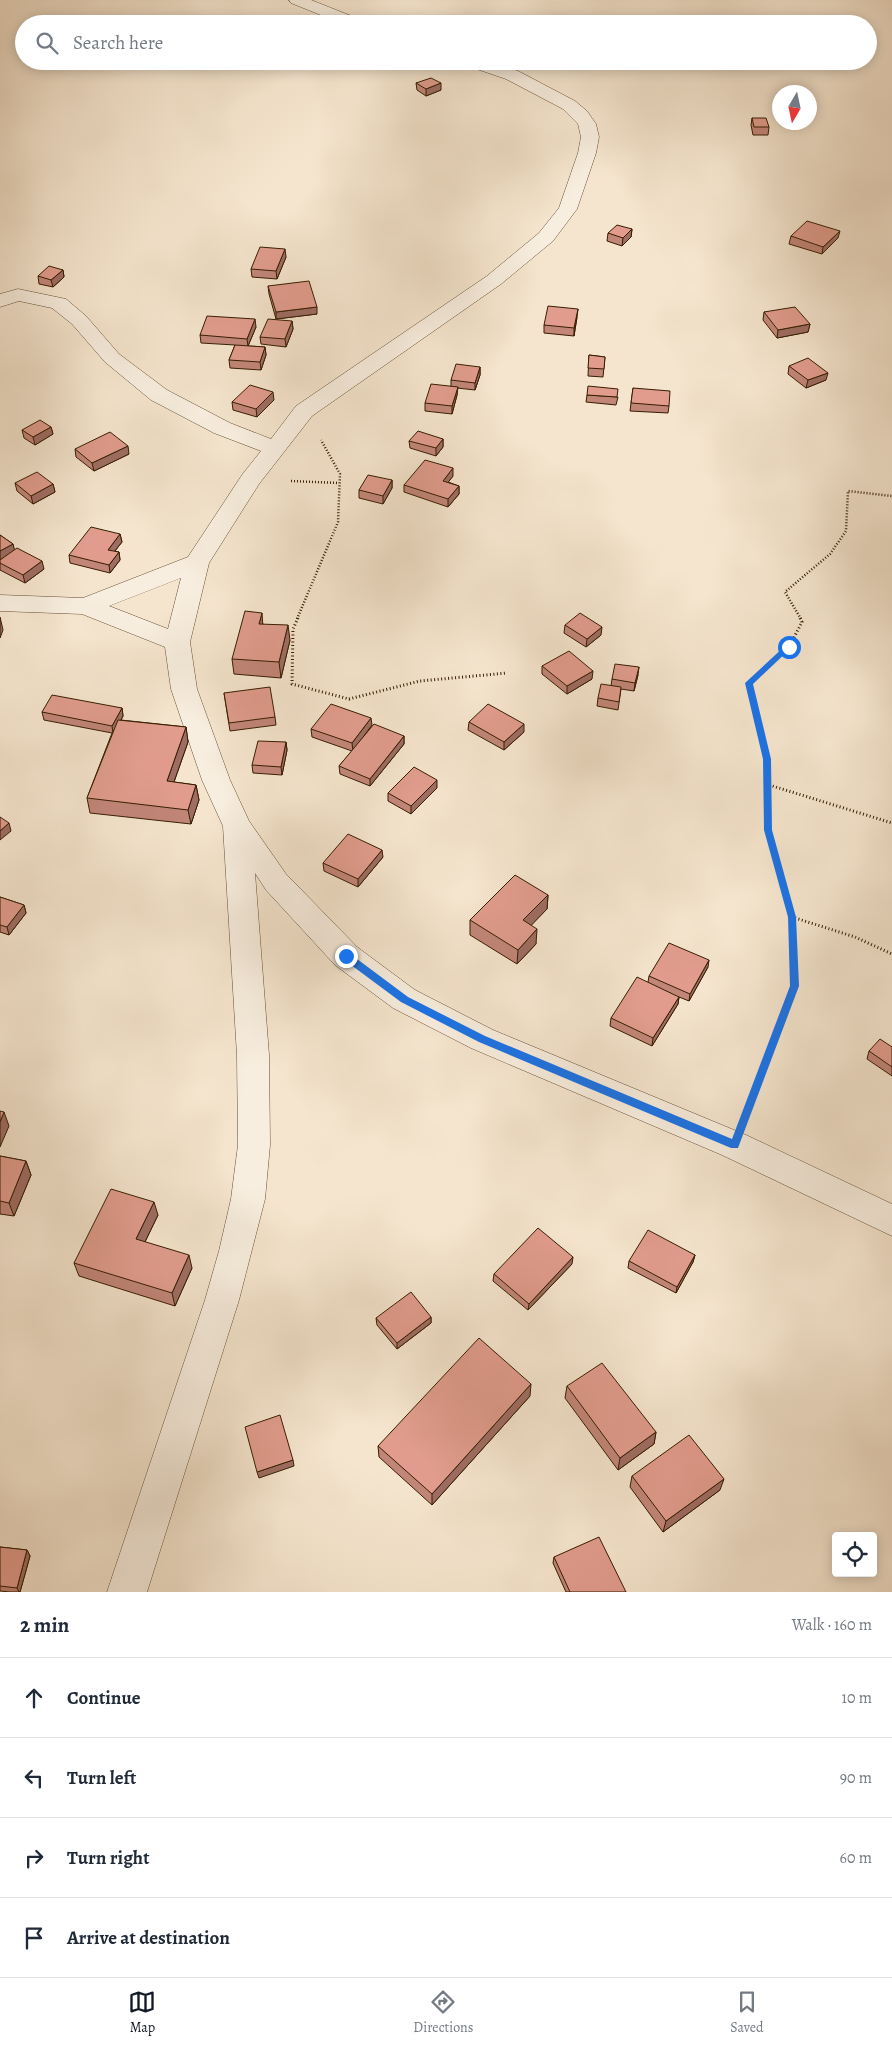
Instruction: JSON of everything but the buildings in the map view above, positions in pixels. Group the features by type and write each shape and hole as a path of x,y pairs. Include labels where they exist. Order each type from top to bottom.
{"street":[{"path":"297,0 335,15"},
{"path":"496,70 512,76 569,105 581,115 587,124 590,136 587,153 568,209 546,237 494,280 422,328 304,412 250,480 198,562 177,642 184,689 216,780 237,826 276,882 346,956 404,1000 482,1039 734,1144 892,1221"},
{"path":"0,301 18,295 59,303 79,320 112,358 159,395 222,428 276,448"},
{"path":"85,606 198,562"},
{"path":"0,602 85,606 177,642"},
{"path":"127,1592 222,1300 248,1198 254,1144 253,1055 237,826"}],"path":[{"path":"304,412 340,474 338,522 293,629 292,684 349,699 420,681 507,673"},
{"path":"250,480 339,483"},
{"path":"734,1144 795,986 792,917 768,830 767,759 749,683 789,647 802,622 785,592 830,554 846,531 848,491 892,496"},
{"path":"766,784 892,823"},
{"path":"792,917 855,937 892,954"}],"route":[{"path":"346,956 404,1000 482,1039 734,1144 795,986 792,917 768,830 767,759 749,683 789,647"}]}
